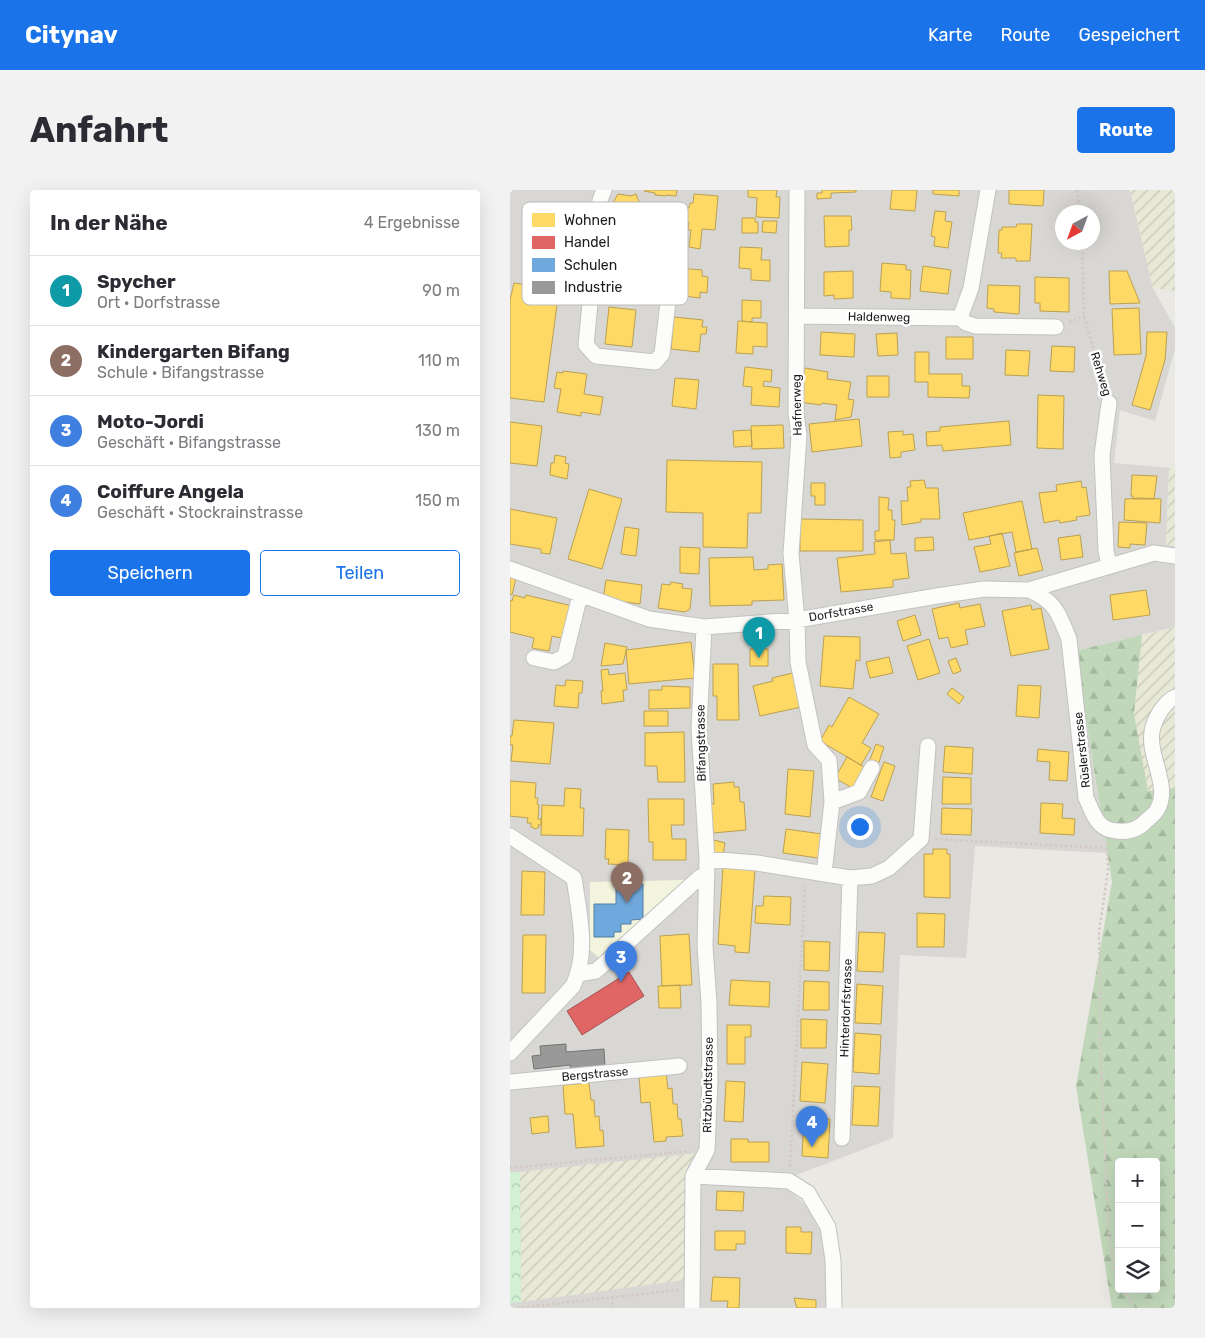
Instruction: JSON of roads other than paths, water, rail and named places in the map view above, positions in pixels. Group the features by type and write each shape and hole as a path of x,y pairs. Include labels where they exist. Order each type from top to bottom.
{"street":[{"path":"600,202 604,190"},
{"name":"Hafnerweg","path":"797,190 796,413 799,436 790,554 797,620 798,662 815,745 830,760 832,802 824,874"},
{"path":"960,318 971,288 988,190"},
{"path":"590,305 586,346 596,356 655,362 662,354 667,305"},
{"name":"Haldenweg","path":"797,316 960,318 966,323 975,326 1056,327"},
{"name":"Rehweg","path":"1109,403 1102,464 1106,551 1109,565"},
{"name":"Dorfstrasse","path":"510,569 649,619 704,627 797,620 984,589 1029,590 1154,553 1175,556"},
{"name":"Rüslerstrasse","path":"1029,590 1046,598 1059,615 1069,639 1086,798 1096,820 1108,830 1123,832 1140,828 1157,810 1162,792 1152,744 1153,728 1160,712 1175,696"},
{"path":"534,658 554,662 565,656 580,595"},
{"name":"Bifangstrasse","path":"704,627 699,728 707,859"},
{"path":"707,859 757,863 850,878 872,876 889,868 921,839 928,746"},
{"path":"832,802 859,792 872,768"},
{"path":"510,836 574,878 581,926 581,960 573,986 510,1053"},
{"name":"Ritzbündtstrasse","path":"692,1308 693,1176 707,1150 710,1080 709,1003 705,946 707,859"},
{"path":"578,974 596,970 700,877 707,877"},
{"name":"Hinterdorfstrasse","path":"842,1138 850,878"},
{"name":"Bergstrasse","path":"510,1082 679,1066"},
{"path":"693,1176 789,1181 808,1193 828,1227 833,1260 834,1308"}],"place":[{"name":"Spycher","path":"759,658"},
{"name":"Kindergarten Bifang","path":"627,903"},
{"name":"Moto-Jordi","path":"621,982"},
{"name":"Coiffure Angela","path":"812,1147"}]}
